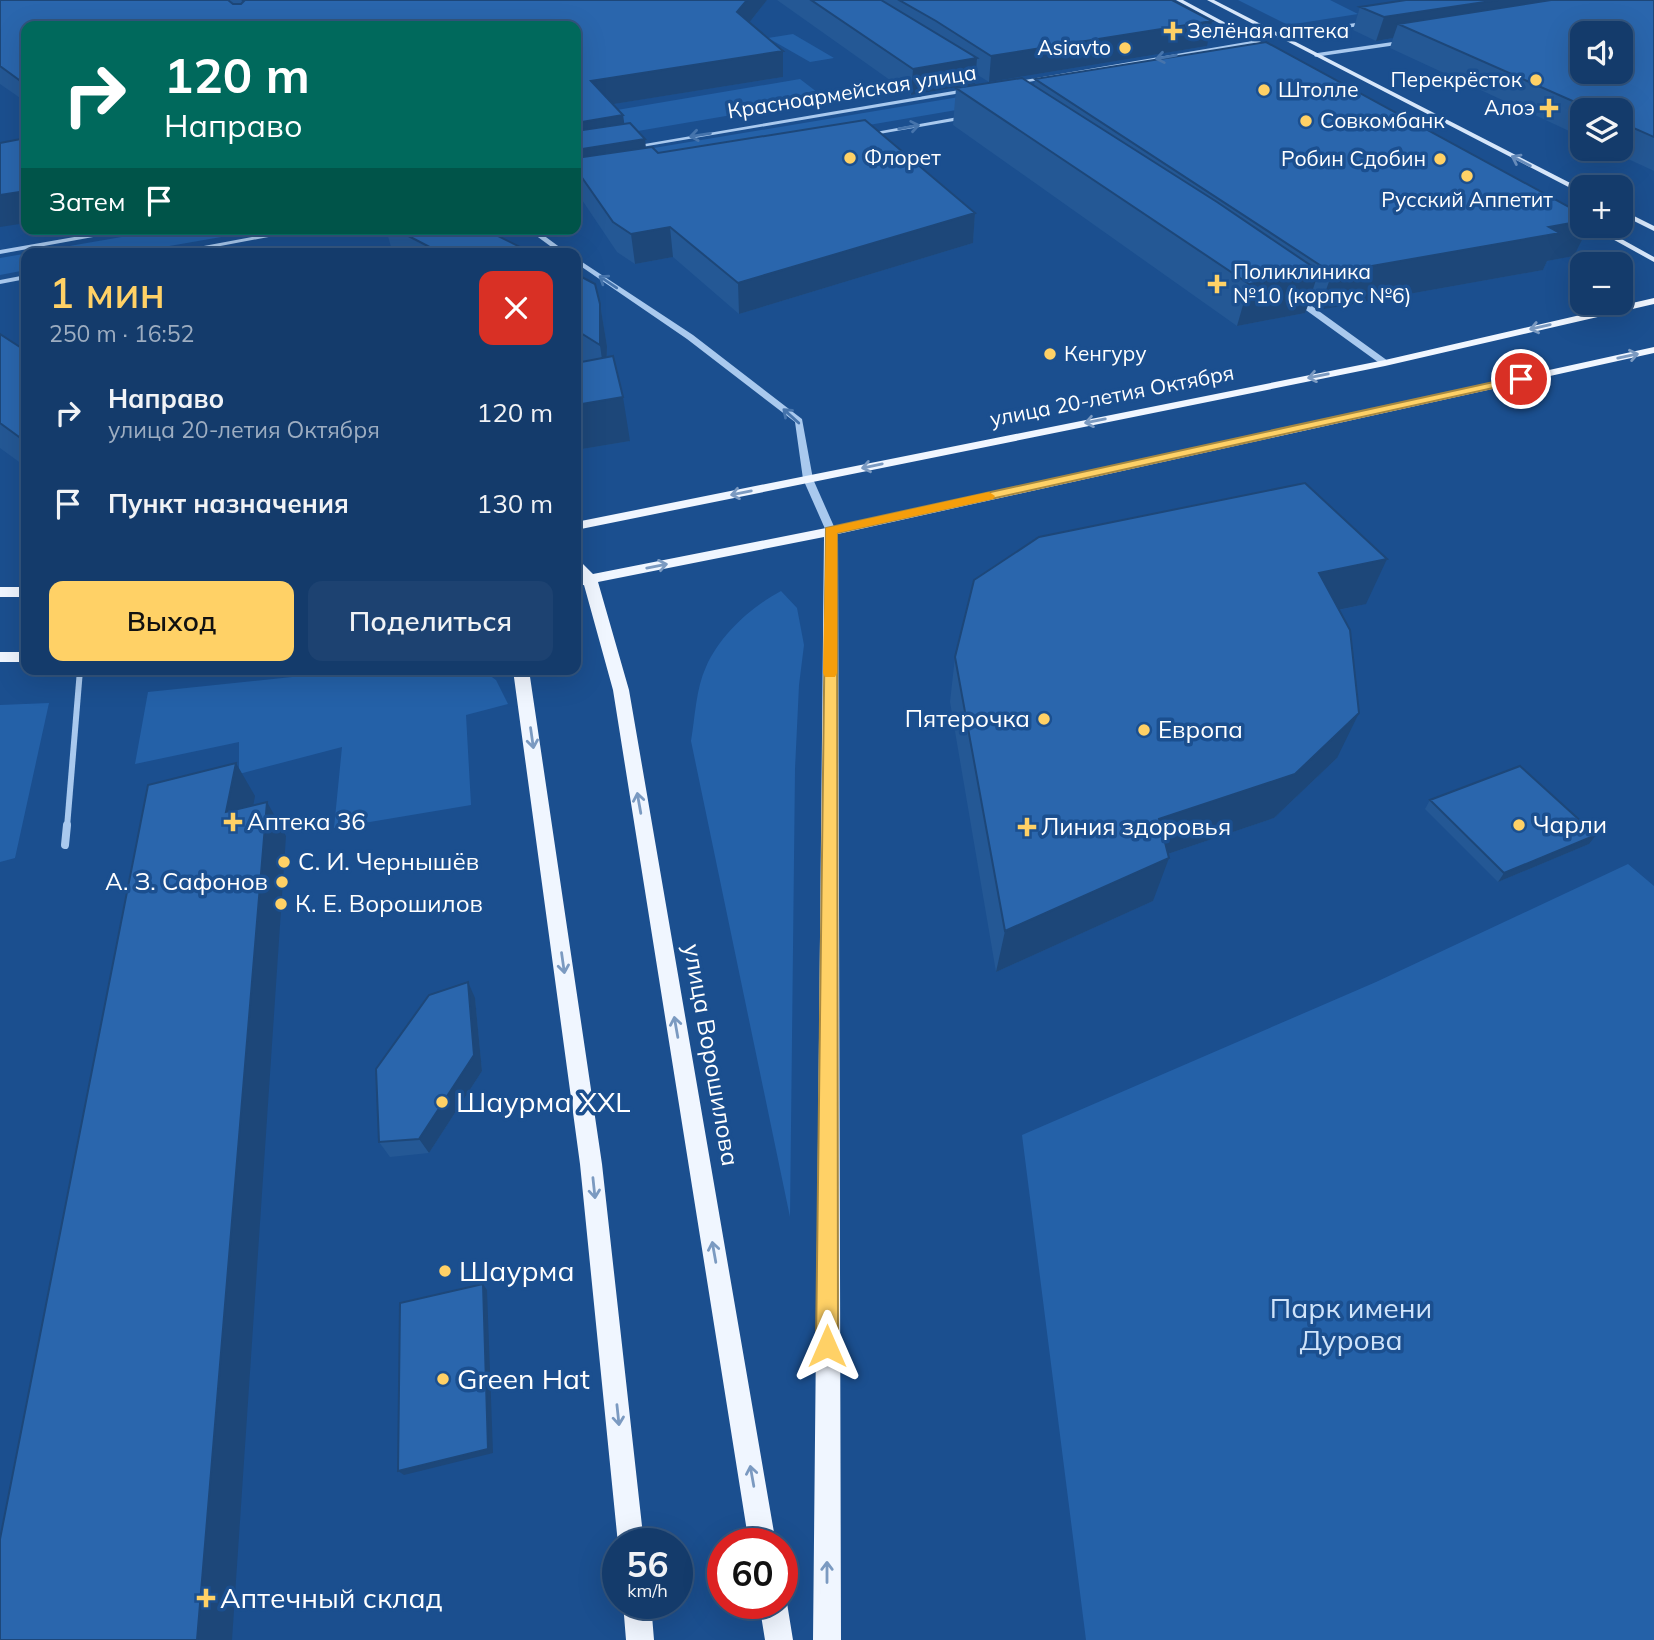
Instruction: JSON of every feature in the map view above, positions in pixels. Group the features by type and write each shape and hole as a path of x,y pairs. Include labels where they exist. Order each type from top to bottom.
{"main road":[{"path":"1179,0 1286,57"},
{"path":"1210,0 1570,186"},
{"path":"1633,218 1654,229"},
{"path":"1615,238 1654,260"},
{"name":"улица 20-летия Октября","path":"581,525 1385,363 1654,301"},
{"path":"581,576 831,531 1654,350"},
{"path":"827,1640 831,531"},
{"name":"улица Ворошилова","path":"581,579 621,690 760,1528"},
{"path":"0,592 21,592"},
{"path":"1,657 21,657"},
{"path":"522,675 592,1164 629,1528"},
{"path":"638,1619 640,1640"},
{"path":"776,1619 779,1640"}],"street":[{"path":"1279,36 1362,24"},
{"name":"Красноармейская улица","path":"1001,85 1258,41"},
{"path":"1316,55 1404,42"},
{"name":"Красноармейская улица","path":"616,149 978,88"},
{"name":"Красноармейская улица","path":"854,136 973,116"},
{"path":"23,248 99,235"},
{"path":"199,248 273,235"},
{"path":"539,235 557,248"},
{"path":"0,252 21,248"},
{"path":"581,263 690,337 799,421 808,479 831,531"},
{"path":"0,282 21,278"},
{"path":"1289,294 1385,363"},
{"path":"65,845 80,675"}],"green space":[{"path":"1238,0 1330,0 1358,14 1288,25"},
{"path":"793,34 834,58 810,62 768,38"},
{"path":"800,79 826,99 632,132 611,111"},
{"path":"959,97 974,107 581,174 581,160"},
{"path":"133,235 233,235 158,248 58,248"},
{"path":"21,254 21,271 0,275 0,258"},
{"path":"781,591 797,608 804,645 795,769 790,1217 691,741 700,684 712,655 738,623"},
{"path":"311,675 489,675 496,680 508,704 466,715 471,805 334,828 342,747 239,774 239,742 135,764 148,692"},
{"path":"49,703 15,858 0,862 0,705"},
{"name":"Парк имени Дурова","path":"1628,864 1654,886 1654,1640 1086,1640 1022,1135 1376,982"}],"building":[{"path":"0,0 228,0 233,4 241,4 244,1 242,0 747,0 737,12 783,51 591,81 623,115 581,122 581,21 21,21 21,81 0,66"},
{"path":"811,0 881,0 977,58 913,69"},
{"path":"899,0 1172,0 1212,21 991,56"},
{"path":"1406,0 1498,0 1384,17 1360,7"},
{"path":"1551,0 1654,0 1654,137 1633,128 1633,98 1570,100 1398,24"},
{"path":"1266,42 1570,207 1570,223 1549,227 1560,233 1332,273 1035,79"},
{"path":"1022,78 1217,202 1319,271 1249,284 956,88"},
{"path":"865,120 975,213 738,283 670,227 631,234 613,222 581,176 581,157 652,147 658,153"},
{"path":"630,123 645,139 581,149 581,130"},
{"path":"21,139 21,192 0,195 0,143"},
{"path":"407,235 496,235 522,248 431,248"},
{"path":"581,277 595,284 600,304 600,345 581,333"},
{"path":"0,334 21,348 21,438 0,423"},
{"path":"613,356 623,397 581,404 581,362"},
{"name":"Европа","path":"1305,483 1387,559 1319,573 1350,630 1359,713 1295,774 1159,819 1169,858 1005,931 955,657 974,580 1039,537"},
{"path":"236,763 226,812 267,802 197,1640 0,1640 0,1539 148,785"},
{"path":"1520,766 1596,835 1504,873 1430,800"},
{"path":"468,982 474,1055 419,1139 379,1142 376,1069 429,995"},
{"path":"483,1284 488,1449 398,1471 400,1303"}],"slow traffic":[{"path":"830,673 831,531 989,496"}],"place":[{"name":"Зелёная аптека","path":"1173,31"},
{"name":"Asiavto","path":"1125,48"},
{"name":"Перекрёсток","path":"1536,80"},
{"name":"Штолле","path":"1264,90"},
{"name":"Алоэ","path":"1549,108"},
{"name":"Совкомбанк","path":"1306,121"},
{"name":"Флорет","path":"850,158"},
{"name":"Робин Сдобин","path":"1440,159"},
{"name":"Русский Аппетит","path":"1467,176"},
{"name":"Поликлиника №10 (корпус №6)","path":"1217,284"},
{"name":"Кенгуру","path":"1050,354"},
{"name":"Пятерочка","path":"1044,719"},
{"name":"Европа","path":"1144,730"},
{"name":"Аптека 36","path":"233,822"},
{"name":"Чарли","path":"1519,825"},
{"name":"Линия здоровья","path":"1027,827"},
{"name":"С. И. Чернышёв","path":"284,862"},
{"name":"А. З. Сафонов","path":"282,882"},
{"name":"К. Е. Ворошилов","path":"281,904"},
{"name":"Шаурма XXL","path":"442,1102"},
{"name":"Шаурма","path":"445,1271"},
{"name":"Green Hat","path":"443,1379"},
{"name":"Аптечный склад","path":"206,1598"}],"route":[{"path":"827,1346 831,531 1521,379"}]}
